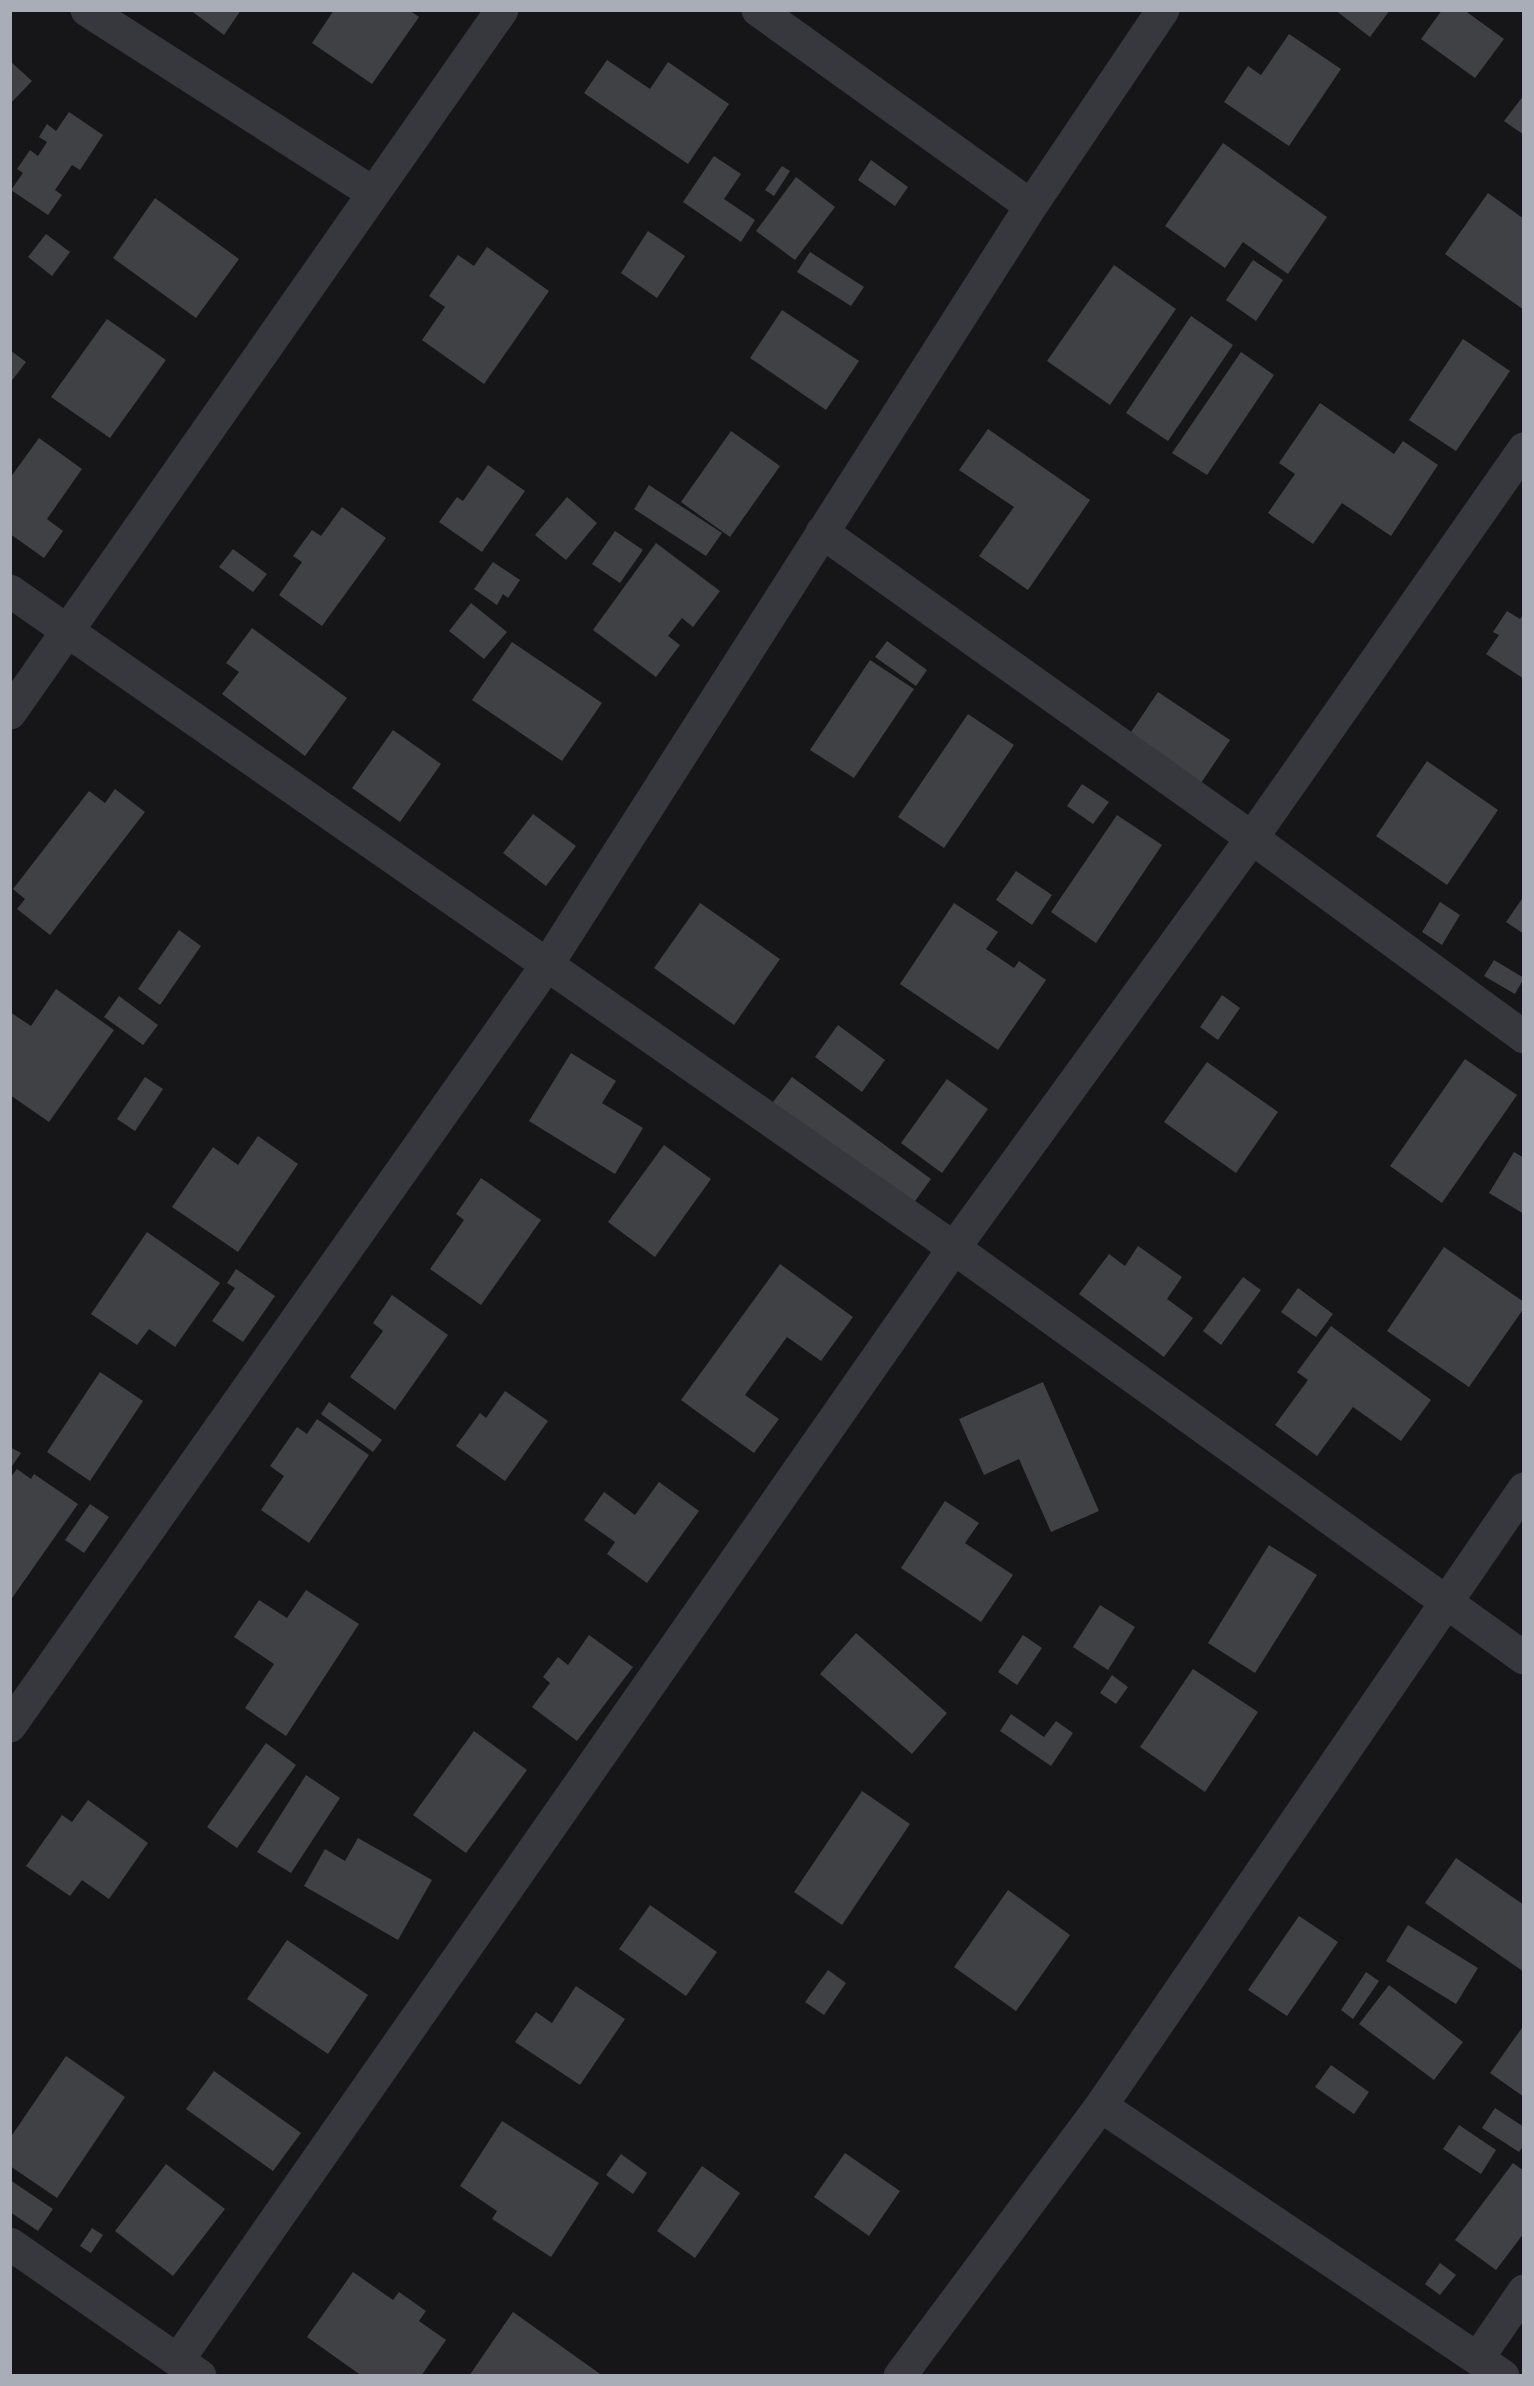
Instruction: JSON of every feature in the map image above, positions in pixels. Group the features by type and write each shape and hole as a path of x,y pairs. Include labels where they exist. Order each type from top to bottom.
{"street":[{"path":"87,10 373,193"},
{"path":"10,713 502,10"},
{"path":"758,10 1031,206"},
{"path":"10,1726 547,965 1031,206 1163,10"},
{"path":"10,2244 189,2368 954,1248 1252,838 1524,448"},
{"path":"822,532 1252,838 1524,1037"},
{"path":"10,591 954,1248 1524,1658"},
{"path":"900,2376 1101,2106 1444,1602 1524,1489"},
{"path":"1101,2106 1491,2367 1524,2291"}],"building":[{"path":"190,10 241,10 224,35"},
{"path":"334,10 409,10 419,17 372,84 312,43"},
{"path":"1335,10 1390,10 1370,37"},
{"path":"1442,10 1464,10 1504,39 1475,78 1421,39"},
{"path":"1289,34 1341,69 1289,146 1224,102 1248,66 1261,75"},
{"path":"607,60 650,89 668,62 729,104 688,164 584,93"},
{"path":"10,61 32,81 10,104"},
{"path":"1524,95 1524,135 1504,121"},
{"path":"69,112 103,135 80,170 72,165 55,190 62,195 48,215 11,190 23,173 17,169 30,150 38,156 47,142 39,137 47,124 56,131"},
{"path":"1223,143 1327,217 1288,274 1243,242 1225,268 1165,226"},
{"path":"714,156 741,174 724,199 755,220 741,242 683,202"},
{"path":"871,160 908,187 895,206 858,180"},
{"path":"782,166 790,171 774,196 765,190"},
{"path":"796,177 835,207 795,260 756,231"},
{"path":"1488,193 1524,219 1524,310 1445,254"},
{"path":"155,198 239,259 196,318 113,258"},
{"path":"648,231 685,256 657,298 621,273"},
{"path":"46,234 70,252 52,276 28,257"},
{"path":"487,247 549,291 484,384 422,340 445,307 429,296 458,255 474,266"},
{"path":"810,252 864,287 851,306 797,272"},
{"path":"1253,260 1283,280 1256,321 1226,300"},
{"path":"1114,265 1176,309 1110,405 1047,361"},
{"path":"782,310 859,361 826,410 750,358"},
{"path":"1191,316 1233,345 1168,441 1126,413"},
{"path":"107,319 166,360 110,438 51,397"},
{"path":"1463,339 1510,371 1456,451 1409,420"},
{"path":"10,350 26,362 10,383"},
{"path":"1241,352 1274,375 1207,475 1172,453"},
{"path":"1320,403 1394,454 1403,441 1438,465 1391,536 1342,503 1313,544 1268,513 1295,474 1279,463"},
{"path":"988,429 1090,500 1028,590 979,556 1014,507 959,470"},
{"path":"731,431 780,466 730,537 681,502"},
{"path":"39,438 82,469 47,519 63,531 44,558 10,534 10,478"},
{"path":"488,465 525,491 482,552 439,522 457,497 463,501"},
{"path":"649,485 722,533 706,556 634,509"},
{"path":"567,497 597,523 566,560 535,535"},
{"path":"342,507 386,538 322,626 279,595 302,562 293,556 312,530 321,536"},
{"path":"615,531 643,550 620,583 592,564"},
{"path":"656,543 720,591 693,627 682,618 668,636 680,645 656,677 593,630"},
{"path":"233,549 267,574 253,592 219,567"},
{"path":"493,562 520,580 508,598 503,594 497,605 474,589"},
{"path":"471,603 507,632 484,659 449,631"},
{"path":"1507,611 1520,619 1524,613 1524,679 1486,654 1499,635 1493,632"},
{"path":"252,628 347,698 305,756 222,694 239,672 226,663"},
{"path":"887,641 927,670 916,686 875,657"},
{"path":"512,642 602,703 562,761 472,700"},
{"path":"870,660 914,689 854,778 810,750"},
{"path":"1158,692 1230,740 1201,783 1129,735"},
{"path":"968,714 1014,745 944,848 898,817"},
{"path":"393,730 441,764 400,822 352,788"},
{"path":"1427,761 1498,810 1447,885 1376,836"},
{"path":"1082,784 1109,802 1093,824 1067,806"},
{"path":"115,789 145,812 50,935 17,909 25,899 13,889 89,791 105,803"},
{"path":"533,814 576,846 546,886 503,853"},
{"path":"1117,815 1162,845 1096,943 1051,912"},
{"path":"1016,871 1052,895 1032,925 996,900"},
{"path":"1524,896 1524,934 1506,922"},
{"path":"1440,902 1460,915 1442,945 1422,932"},
{"path":"700,903 780,959 734,1025 654,968"},
{"path":"954,903 998,932 986,949 1014,968 1019,961 1046,980 998,1050 900,984"},
{"path":"179,930 201,946 160,1005 138,989"},
{"path":"1494,960 1524,978 1515,994 1484,976"},
{"path":"56,989 114,1030 49,1122 10,1095 10,1012 31,1026"},
{"path":"1222,995 1240,1008 1218,1040 1200,1027"},
{"path":"119,996 158,1025 143,1045 104,1017"},
{"path":"838,1025 885,1060 862,1092 815,1057"},
{"path":"571,1053 616,1081 602,1103 643,1128 615,1174 529,1121"},
{"path":"1465,1059 1517,1095 1442,1203 1390,1166"},
{"path":"1207,1062 1278,1112 1236,1173 1164,1122"},
{"path":"145,1077 163,1089 135,1131 117,1119"},
{"path":"792,1077 931,1179 910,1208 770,1106"},
{"path":"947,1079 988,1109 942,1173 901,1143"},
{"path":"258,1136 298,1164 238,1252 172,1207 213,1147 238,1165"},
{"path":"664,1145 711,1179 655,1257 608,1222"},
{"path":"1514,1152 1524,1158 1524,1214 1489,1193"},
{"path":"481,1178 541,1220 481,1305 430,1269 464,1220 456,1214"},
{"path":"147,1232 220,1283 175,1347 149,1329 137,1345 91,1314"},
{"path":"1138,1246 1182,1277 1167,1299 1193,1318 1164,1357 1079,1294 1109,1254 1125,1266"},
{"path":"1444,1247 1524,1302 1524,1308 1469,1387 1387,1331"},
{"path":"780,1264 853,1317 821,1361 787,1337 745,1395 779,1419 754,1453 681,1400"},
{"path":"236,1269 275,1296 243,1342 212,1321 235,1288 227,1283"},
{"path":"1243,1277 1261,1290 1221,1345 1203,1331"},
{"path":"1298,1288 1333,1314 1316,1337 1281,1312"},
{"path":"392,1295 448,1335 395,1410 350,1377 383,1331 373,1323"},
{"path":"1331,1326 1431,1400 1401,1441 1353,1407 1317,1456 1275,1425 1308,1380 1297,1372"},
{"path":"100,1372 143,1401 90,1481 47,1452"},
{"path":"1043,1382 1099,1511 1051,1532 1019,1459 984,1475 959,1419"},
{"path":"505,1391 548,1421 505,1481 456,1446 480,1413 486,1418"},
{"path":"329,1402 382,1440 373,1452 321,1414"},
{"path":"317,1419 369,1455 309,1543 261,1510 284,1476 270,1466 297,1427 307,1434"},
{"path":"10,1447 21,1453 10,1469"},
{"path":"17,1469 31,1479 34,1474 78,1504 10,1601 10,1478"},
{"path":"659,1482 699,1511 647,1583 607,1554 615,1542 584,1520 604,1492 635,1515"},
{"path":"945,1501 979,1523 965,1543 1013,1575 981,1622 901,1568"},
{"path":"90,1504 109,1517 84,1553 65,1540"},
{"path":"1269,1545 1317,1575 1255,1673 1208,1643"},
{"path":"306,1590 359,1624 286,1736 245,1708 274,1664 234,1637 259,1600 287,1618"},
{"path":"1100,1605 1135,1627 1108,1670 1073,1647"},
{"path":"856,1633 947,1713 912,1754 820,1674"},
{"path":"589,1635 633,1667 577,1741 532,1707 550,1683 543,1677 558,1657 568,1665"},
{"path":"1023,1635 1042,1648 1017,1685 998,1672"},
{"path":"1193,1669 1258,1712 1205,1792 1140,1747"},
{"path":"1112,1675 1128,1687 1116,1704 1100,1693"},
{"path":"1011,1714 1044,1737 1056,1721 1073,1733 1051,1766 1000,1731"},
{"path":"474,1731 527,1770 466,1853 413,1815"},
{"path":"266,1743 296,1765 237,1848 207,1827"},
{"path":"306,1775 340,1798 291,1873 257,1852"},
{"path":"862,1791 910,1824 842,1925 794,1892"},
{"path":"88,1800 148,1843 109,1899 82,1880 70,1896 26,1866 62,1815 72,1822"},
{"path":"358,1838 432,1880 398,1940 304,1886 325,1849 345,1861"},
{"path":"1456,1858 1524,1905 1524,1972 1425,1903"},
{"path":"1008,1890 1070,1935 1016,2011 954,1967"},
{"path":"650,1905 717,1952 686,1996 619,1949"},
{"path":"1299,1916 1338,1942 1287,2016 1248,1990"},
{"path":"1408,1925 1478,1968 1456,2004 1386,1961"},
{"path":"287,1940 368,1995 328,2054 247,1999"},
{"path":"828,1970 846,1983 824,2015 805,2002"},
{"path":"1366,1972 1379,1981 1353,2019 1341,2010"},
{"path":"1389,1985 1463,2042 1434,2080 1359,2024"},
{"path":"576,1986 625,2019 580,2085 515,2042 536,2012 552,2023"},
{"path":"1524,2025 1524,2097 1490,2073"},
{"path":"66,2056 125,2097 57,2198 10,2166 10,2138"},
{"path":"1331,2065 1369,2092 1354,2114 1315,2087"},
{"path":"214,2071 301,2133 273,2171 186,2109"},
{"path":"1495,2108 1524,2127 1524,2145 1519,2152 1482,2128"},
{"path":"502,2121 599,2183 551,2257 492,2219 497,2211 460,2186"},
{"path":"1459,2125 1496,2150 1481,2174 1443,2149"},
{"path":"845,2153 900,2191 869,2236 814,2197"},
{"path":"621,2154 647,2173 633,2194 606,2175"},
{"path":"1513,2163 1524,2171 1524,2233 1496,2270 1455,2240"},
{"path":"166,2164 225,2209 173,2276 115,2231"},
{"path":"702,2166 740,2193 695,2258 657,2231"},
{"path":"10,2180 53,2209 38,2231 10,2212"},
{"path":"92,2228 103,2235 91,2253 80,2246"},
{"path":"1440,2263 1456,2275 1440,2295 1425,2284"},
{"path":"353,2272 393,2300 399,2292 426,2311 419,2321 446,2340 421,2376 362,2376 307,2337"},
{"path":"513,2312 603,2376 469,2376"}]}
